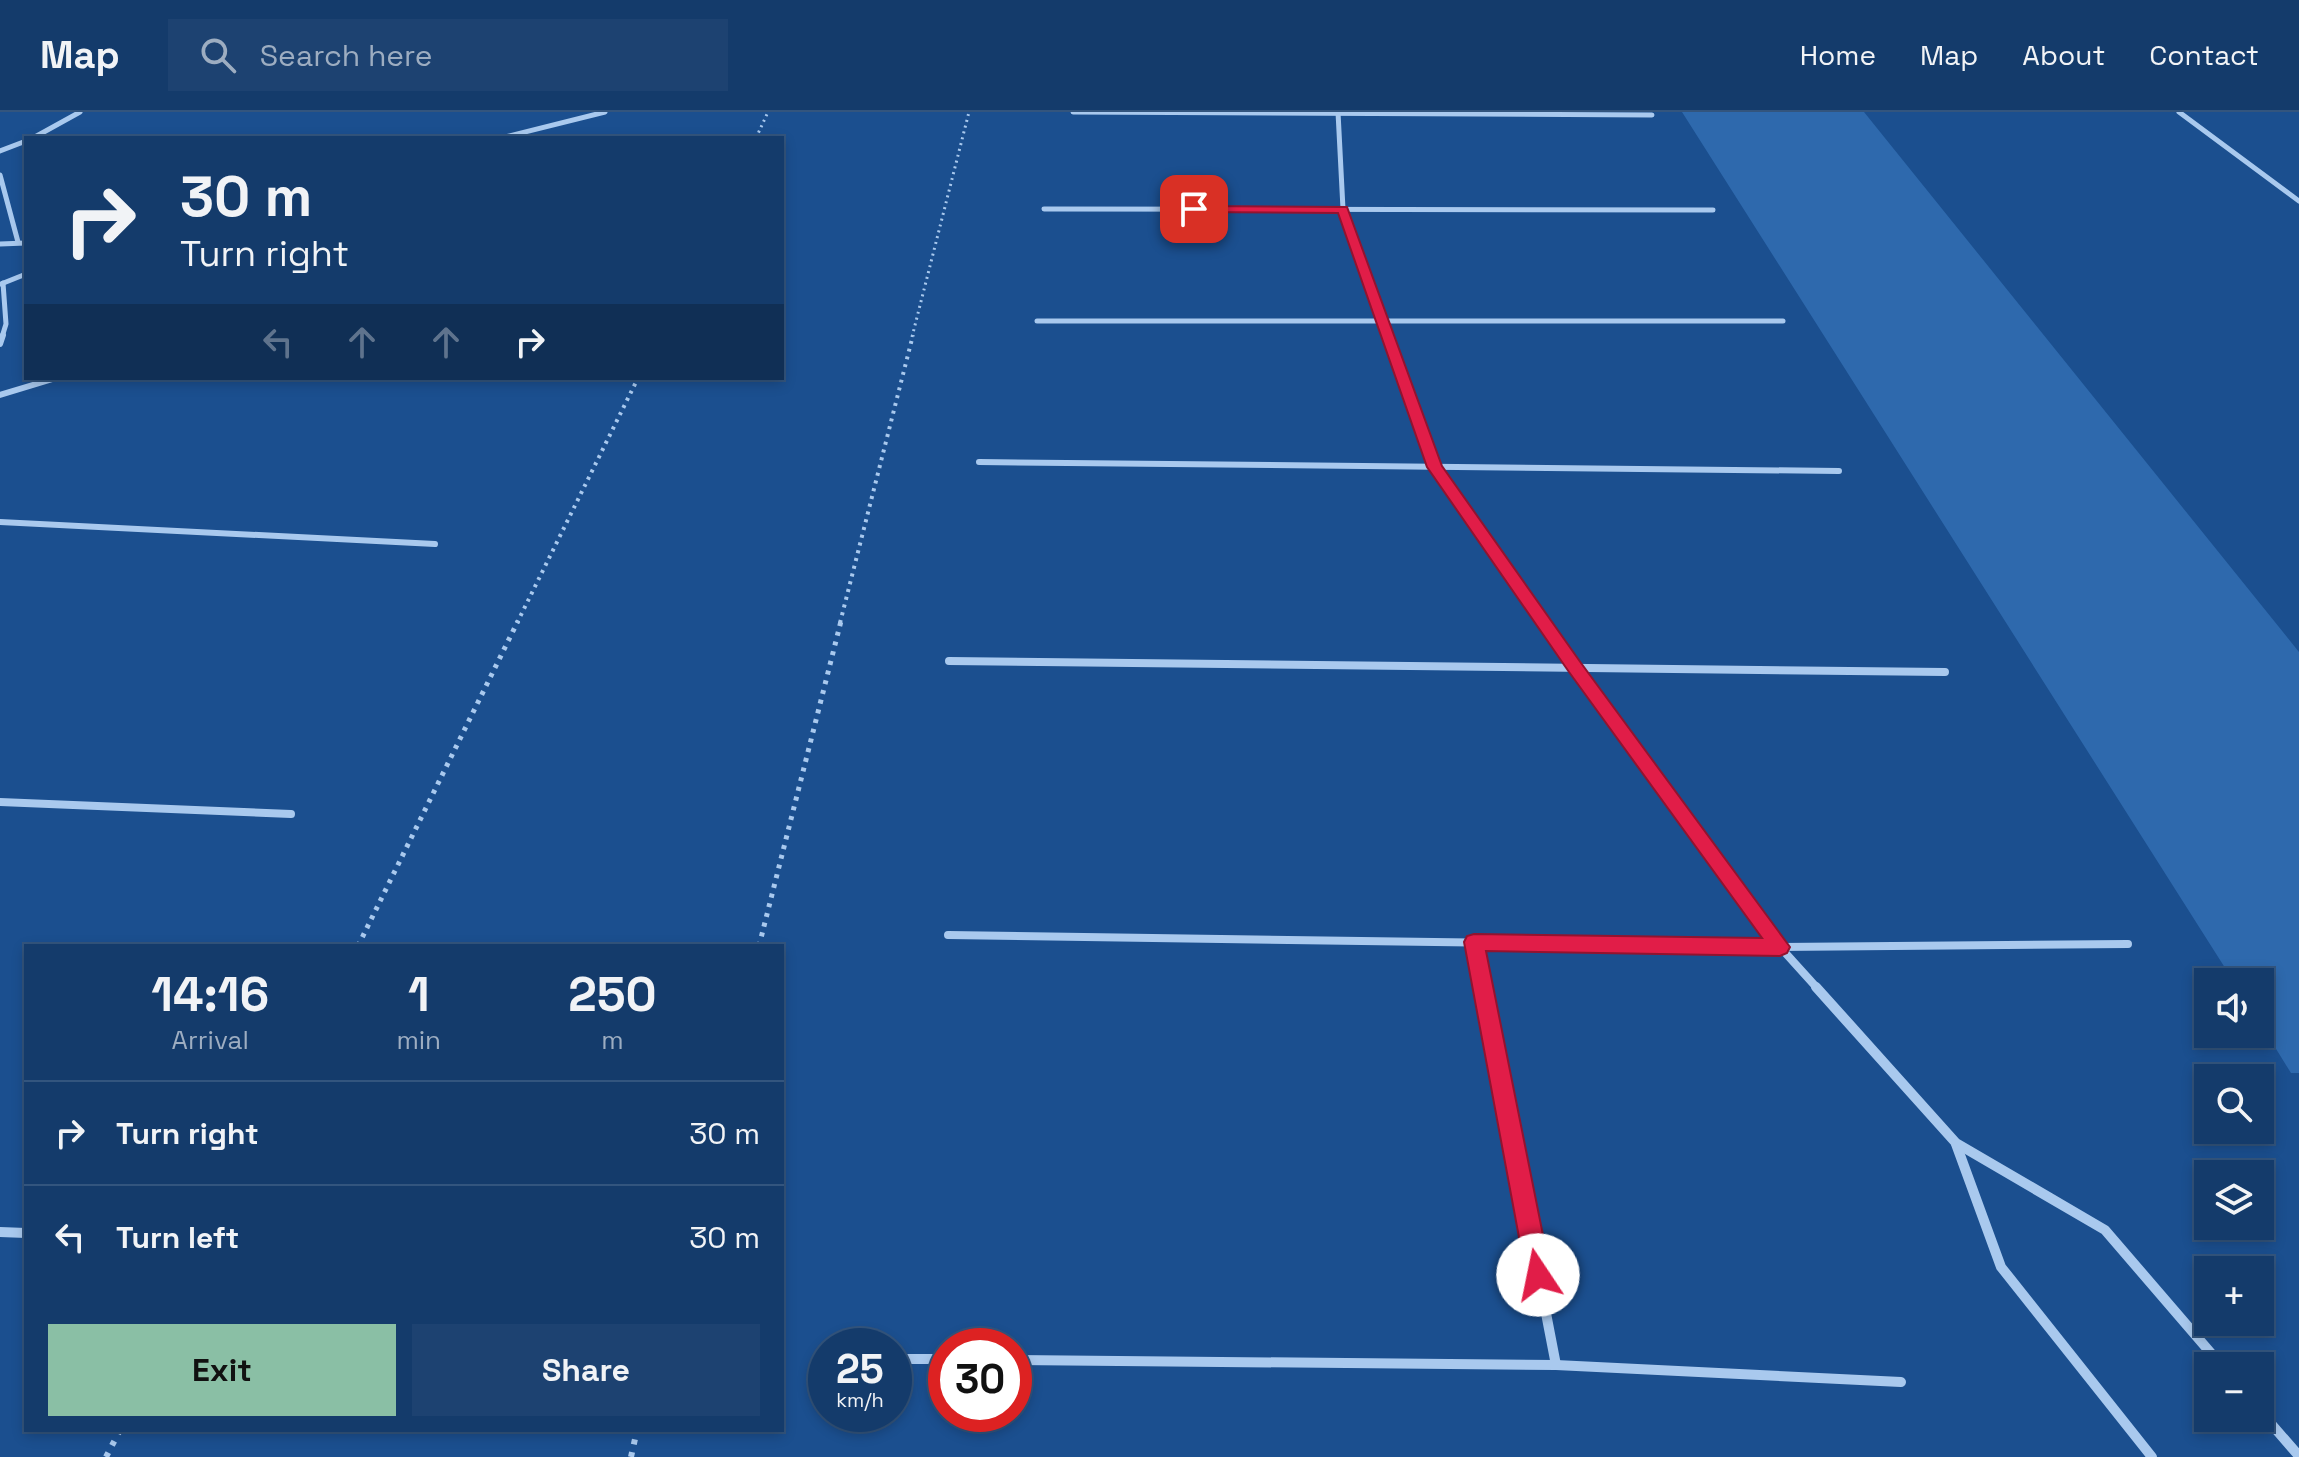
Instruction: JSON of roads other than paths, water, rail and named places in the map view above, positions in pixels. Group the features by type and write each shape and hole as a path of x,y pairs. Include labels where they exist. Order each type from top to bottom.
{"street":[{"path":"37,136 80,112"},
{"path":"509,136 605,112"},
{"path":"1073,112 1652,115"},
{"path":"2179,112 2299,201"},
{"path":"1338,113 1343,209 1435,467 1575,667 1780,947 1956,1143 2105,1230 2210,1352"},
{"path":"0,151 24,142"},
{"path":"0,175 18,242"},
{"path":"1044,209 1713,210"},
{"path":"0,244 24,243"},
{"path":"0,344 6,324 1,284 24,275"},
{"path":"1037,321 1783,321"},
{"path":"0,395 49,380"},
{"path":"979,462 1839,471"},
{"path":"0,522 435,544"},
{"path":"949,661 1945,672"},
{"path":"0,802 291,814"},
{"path":"948,935 1780,947 2128,944"},
{"path":"1474,942 1556,1365"},
{"path":"1956,1143 2001,1267 2152,1457"},
{"path":"0,1232 24,1233"},
{"path":"1032,1360 1556,1365 1901,1382"},
{"path":"2274,1427 2299,1456"}]}
